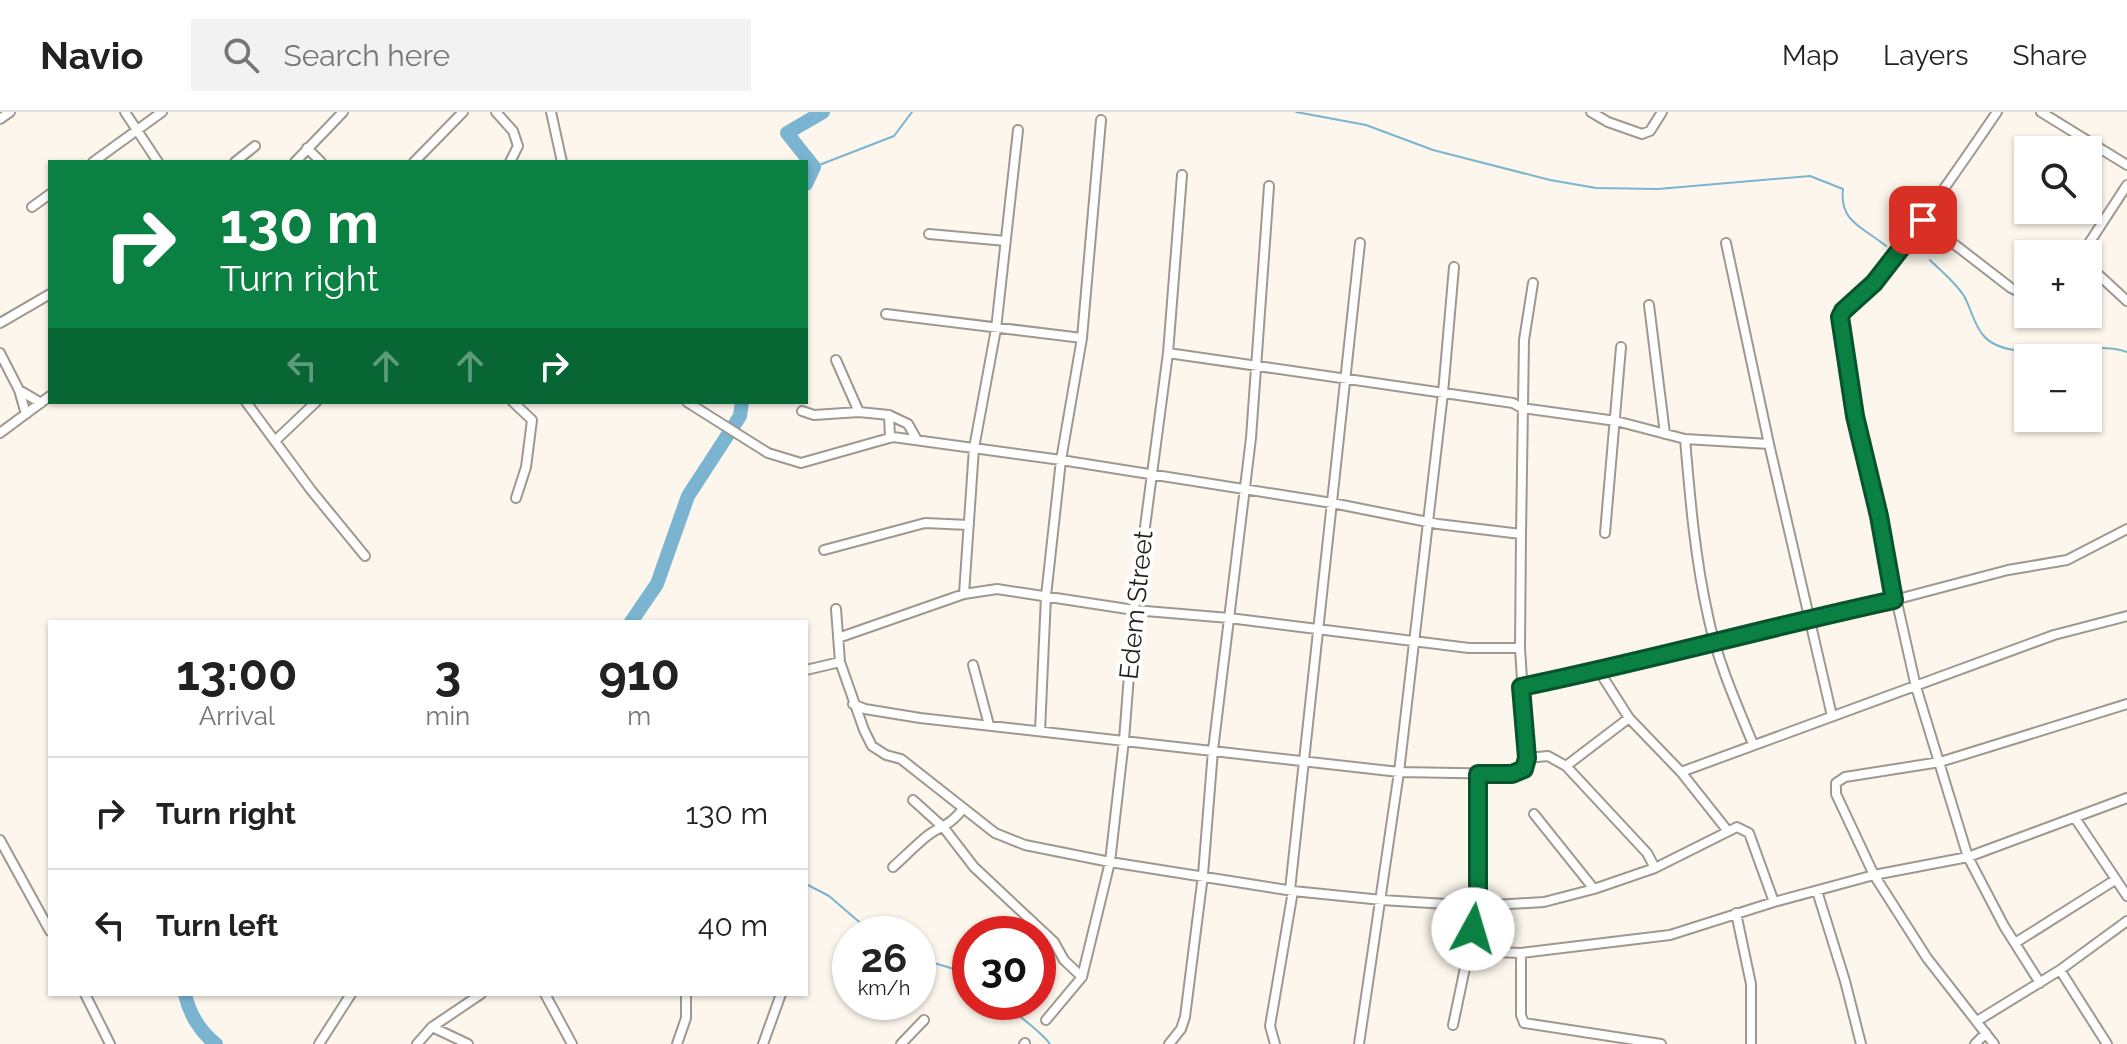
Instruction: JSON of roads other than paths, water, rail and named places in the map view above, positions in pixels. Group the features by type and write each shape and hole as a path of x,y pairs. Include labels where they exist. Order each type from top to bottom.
{"street":[{"path":"0,119 10,112"},
{"path":"125,112 157,160"},
{"path":"96,160 162,112"},
{"path":"297,160 343,112"},
{"path":"416,160 463,112"},
{"path":"496,112 513,131 518,146 511,160"},
{"path":"551,112 562,160"},
{"path":"1591,112 1608,122 1642,134 1650,131 1662,112"},
{"path":"1997,112 1923,220 1874,283 1840,317 1855,416 1916,687 1968,857 2040,983"},
{"path":"2041,112 2127,165"},
{"path":"1040,731 1046,596 1061,460 1082,338 1101,120"},
{"path":"964,594 974,448 996,329 1018,130"},
{"path":"238,160 255,146"},
{"path":"307,148 319,160"},
{"name":"Edem Street","path":"1056,1008 1082,977 1110,862 1134,610 1168,353 1182,175"},
{"path":"2091,240 2127,185"},
{"path":"1169,1044 1181,1029 1185,1017 1203,875 1213,750 1256,367 1269,186"},
{"path":"32,207 48,195"},
{"path":"1923,220 2014,289"},
{"path":"929,234 1006,241"},
{"path":"1275,1044 1270,1026 1291,890 1360,243"},
{"path":"1726,243 1832,716"},
{"path":"1359,1044 1399,772 1443,393 1454,267"},
{"path":"2102,278 2127,301"},
{"path":"853,704 865,709 920,718 1399,772 1520,772 1527,758 1520,648 1522,408 1525,328 1533,283"},
{"path":"0,323 48,295"},
{"path":"1649,305 1665,434"},
{"path":"886,314 1082,338"},
{"path":"1605,533 1621,347"},
{"path":"0,353 19,390 26,414"},
{"path":"1168,353 1513,403 1522,408 1616,421 1685,439 1769,444"},
{"path":"836,360 859,412"},
{"path":"19,390 41,403"},
{"path":"0,433 48,398"},
{"path":"248,404 365,556"},
{"path":"276,440 314,404"},
{"path":"515,404 532,420 526,467 516,498"},
{"path":"690,404 768,453 801,463 890,438 917,440 1332,503 1428,522 1521,534"},
{"path":"802,411 831,416 859,412 889,415 908,424 917,440"},
{"path":"889,415 890,438"},
{"path":"1685,439 1692,520 1708,618 1732,693 1753,744"},
{"path":"824,550 925,523 969,525"},
{"path":"1521,687 1599,671 2008,570 2067,560 2127,529"},
{"path":"838,638 964,594 997,589 1134,610 1229,618 1469,648 1520,648"},
{"path":"836,609 840,662 853,704 872,746 886,755 901,759 995,833 1025,845 1110,862 1291,890 1478,906 1544,902 1594,889 1655,868 1737,827 1749,833 1774,902"},
{"path":"1681,772 2054,635 2127,616"},
{"path":"808,670 840,662"},
{"path":"973,665 989,725"},
{"path":"1599,671 1629,718 1681,772 1727,830"},
{"path":"1994,1044 1927,958 1874,875 1836,794 1836,783 1845,777 1940,762 2127,704"},
{"path":"1566,766 1629,718"},
{"path":"1527,758 1548,756 1566,766 1647,853 1655,868"},
{"path":"1453,1025 1478,906 1478,774"},
{"path":"1469,951 1521,953 1670,935 1736,913 1874,875 1968,857 2127,798"},
{"path":"913,800 944,828 974,867 1054,942 1064,960 1082,977"},
{"path":"893,867 922,840 944,828 962,810"},
{"path":"1534,814 1594,889"},
{"path":"2075,818 2127,896"},
{"path":"0,840 48,927"},
{"path":"2015,943 2115,880"},
{"path":"1817,891 1861,1044"},
{"path":"1736,913 1751,984 1751,1044"},
{"path":"1977,1021 2060,970 2127,921"},
{"path":"1521,953 1521,1015 1524,1023 1661,1044"},
{"path":"2060,970 2107,1044"},
{"path":"86,996 110,1044"},
{"path":"319,1044 350,996"},
{"path":"417,1044 432,1027 478,996"},
{"path":"546,996 572,1044"},
{"path":"677,1044 686,1018 686,996"},
{"path":"763,1044 780,996"},
{"path":"901,1044 924,1020"},
{"path":"432,1027 468,1044"},
{"path":"1975,1044 1986,1033"}],"waterway":[{"path":"808,180 814,167 787,133 823,112"},
{"path":"814,167 894,136 912,112"},
{"path":"1296,112 1366,125 1433,150 1550,180 1596,188 1658,189 1810,176 1843,189 1849,217 1886,246"},
{"path":"1930,260 1961,291 1980,331 1995,345 2012,350 2093,348 2127,352"},
{"path":"632,620 657,584 688,496 740,416 742,404"},
{"path":"808,885 829,896 852,916"},
{"path":"936,964 952,968"},
{"path":"186,996 196,1022 216,1044"},
{"path":"1024,1020 1050,1044"}]}
